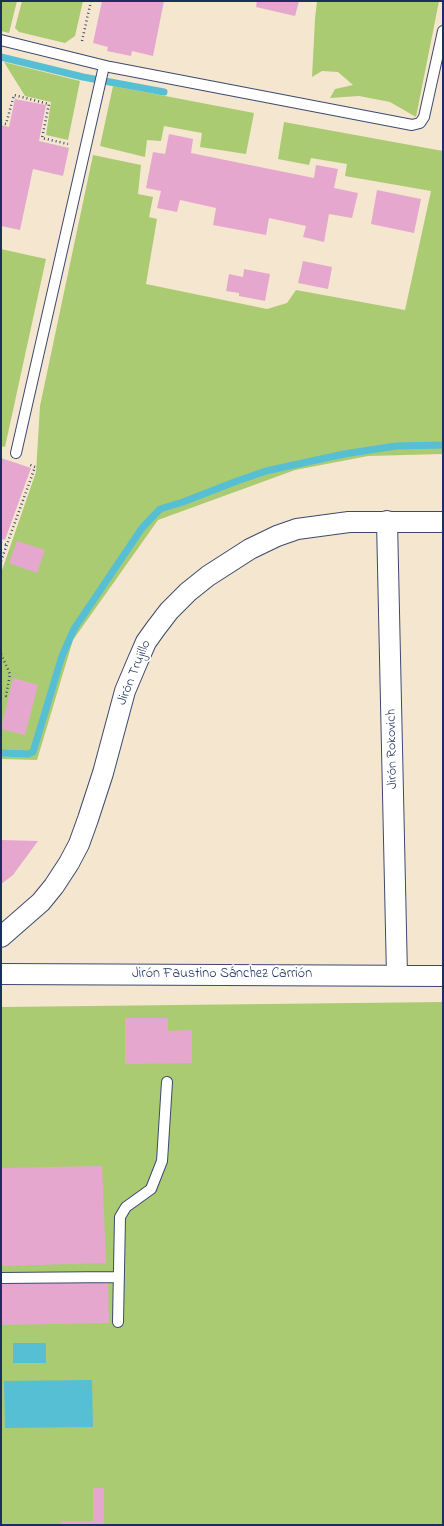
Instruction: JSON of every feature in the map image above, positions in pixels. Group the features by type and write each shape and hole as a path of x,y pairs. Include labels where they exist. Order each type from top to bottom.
{"street":[{"name":"Jirón Trujillo","path":"2,938 41,902 54,886 79,844 103,773 125,691 146,642 170,610 208,576 238,557 277,536 297,529 319,525 387,521 443,522"},
{"name":"Jirón Rokovich","path":"387,521 397,976"},
{"name":"Jirón Faustino Sánchez Carrión","path":"5,971 443,976"}],"lane":[{"path":"1,40 78,58 103,68 412,125 420,123 424,117 443,31"},
{"path":"16,453 103,68"},
{"path":"118,1322 120,1217 126,1207 151,1189 162,1160 167,1082"},
{"path":"1,1278 118,1277"}],"path":[{"path":"78,58 91,1"},
{"path":"1,123 6,124 14,96 49,104 42,138 50,142 71,145"},
{"path":"1,543 7,545"},
{"path":"1,654 10,674 6,696 8,697"}],"green space":[{"path":"1,1 17,1 9,33 1,31"},
{"path":"22,1 83,1 75,36 65,43 19,32 15,28"},
{"path":"317,1 439,1 416,117 390,102 359,96 330,98 335,89 353,85 338,72 322,71 312,77"},
{"path":"4,62 80,81 68,140 46,135 51,102 25,96"},
{"path":"113,86 254,113 246,154 200,147 202,133 164,126 161,141 147,140 145,157 100,146"},
{"path":"284,122 443,151 443,454 368,456 295,470 158,520 73,640 37,760 1,759 1,573 36,472 40,406 93,155 141,165 138,194 153,197 149,217 157,219 146,284 267,309 287,303 296,290 405,310 431,191 345,176 347,164 311,158 309,165 278,159"},
{"path":"1,249 46,259 5,447 1,446"},
{"path":"443,1002 443,1525 1,1525 1,1007"}],"water":[{"path":"13,1343 46,1343 46,1363 13,1363"},
{"path":"92,1380 93,1427 5,1428 4,1381"}],"building":[{"path":"102,1 164,1 153,56 132,51 131,56 107,51 108,47 93,43"},
{"path":"257,1 299,1 295,16 256,7"},
{"path":"15,99 46,105 39,141 69,148 63,176 33,169 20,230 1,226 1,125 9,127"},
{"path":"169,134 193,139 191,153 314,178 316,165 338,169 334,188 358,193 352,218 329,214 324,242 303,237 306,226 269,218 266,235 213,225 216,208 180,200 177,212 157,208 161,191 146,188 153,152 165,154"},
{"path":"377,190 421,199 414,233 371,224"},
{"path":"303,261 332,267 328,289 298,283"},
{"path":"244,269 270,274 265,301 239,296 239,293 226,291 229,274 243,277"},
{"path":"1,458 31,468 5,540 1,539"},
{"path":"17,541 45,550 37,573 9,563"},
{"path":"13,678 38,685 25,735 1,729"},
{"path":"1,840 38,841 13,875 1,884"},
{"path":"125,1018 168,1018 168,1031 192,1030 192,1063 125,1064"},
{"path":"102,1166 106,1263 1,1266 1,1168"},
{"path":"108,1281 109,1323 1,1325 1,1283"},
{"path":"93,1488 104,1488 104,1525 61,1525 61,1521 93,1521"}],"waterway":[{"path":"1,57 83,77 164,92"},
{"path":"1,753 28,754 33,752 62,656 74,629 142,528 160,509 266,471 344,454 396,446 443,445"}]}
